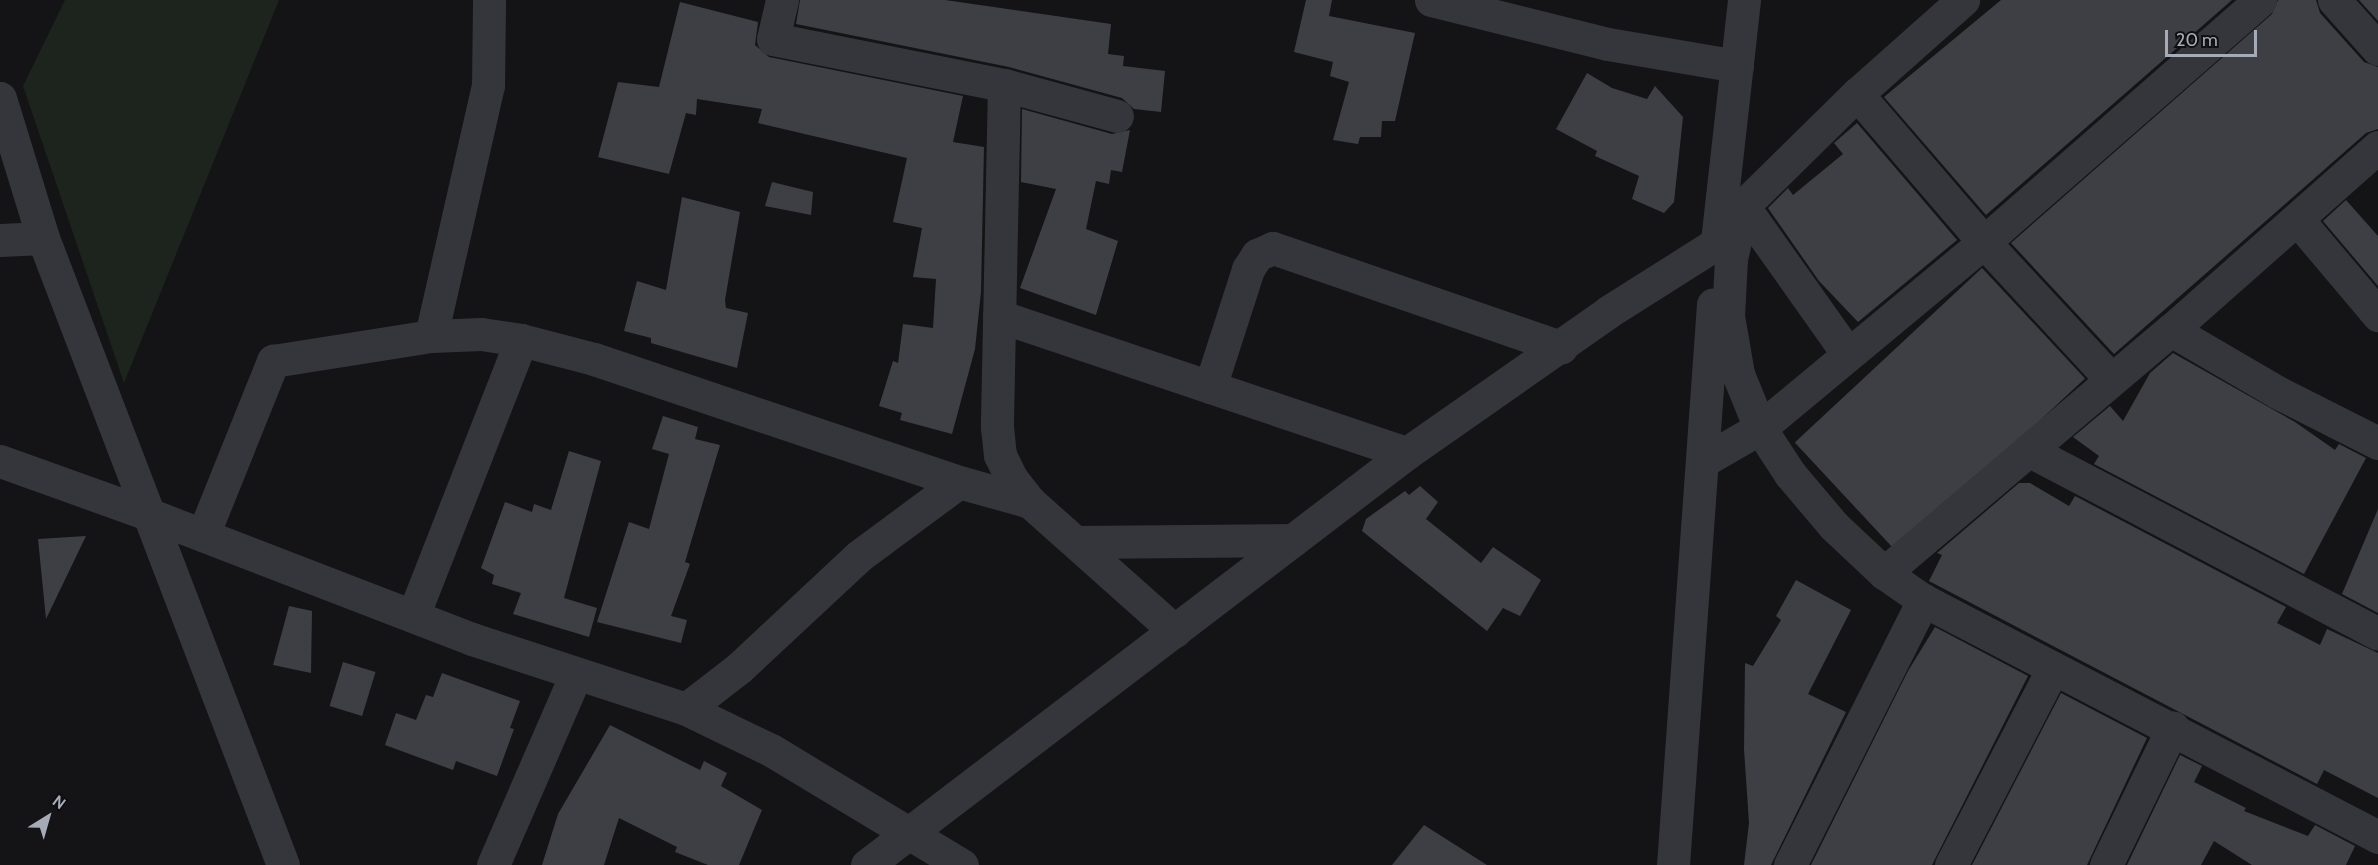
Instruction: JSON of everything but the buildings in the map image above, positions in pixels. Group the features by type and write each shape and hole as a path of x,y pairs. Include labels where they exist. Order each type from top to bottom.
{"street":[{"path":"430,336 488,86 489,0"},
{"path":"782,0 773,39 1004,85 1117,116"},
{"path":"1431,0 1484,6 1608,44 1737,66"},
{"path":"1744,0 1737,66 1728,316 1738,374 1760,428 1790,474 1834,526 1884,573 1923,600 2173,727 2295,796 2378,837"},
{"path":"1672,865 1717,243 1732,202 1964,0"},
{"path":"1703,461 1760,428 1984,242 2260,0"},
{"path":"2334,0 2378,49"},
{"path":"1004,85 999,316 1000,455 1011,478 1030,502 1174,631"},
{"path":"1857,93 1984,242 2111,379"},
{"path":"0,98 43,238 283,865"},
{"path":"1884,573 2171,330 2378,147"},
{"path":"1732,202 1848,353"},
{"path":"2297,219 2378,315"},
{"path":"0,240 43,238"},
{"path":"867,865 1407,453 1717,243"},
{"path":"1210,387 1248,269 1257,255 1273,248 1561,347"},
{"path":"999,316 1407,453"},
{"path":"2171,330 2277,392 2378,443"},
{"path":"203,535 273,361 430,336 481,334 521,340 594,359 959,482 1030,502"},
{"path":"413,616 521,340"},
{"path":"2030,451 2378,634"},
{"path":"0,461 148,514 413,616 686,710 771,750 962,865"},
{"path":"686,710 739,668 859,556 959,482"},
{"path":"1076,542 1293,540"},
{"path":"1790,865 1923,600"},
{"path":"1951,865 2053,668"},
{"path":"494,865 576,674"},
{"path":"2106,865 2173,727"}],"shaded area":[{"path":"65,0 279,0 124,383 23,86"}]}
